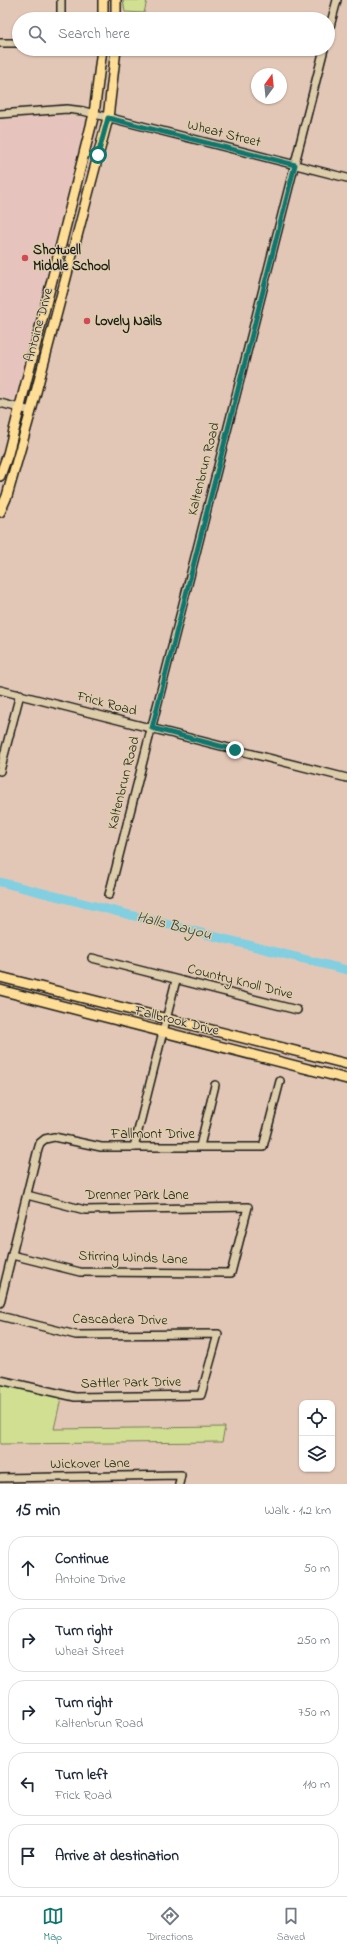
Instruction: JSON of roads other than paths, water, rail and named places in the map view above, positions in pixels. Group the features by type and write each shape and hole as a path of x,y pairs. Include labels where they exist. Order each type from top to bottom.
{"main road":[{"path":"103,0 103,12"},
{"path":"116,0 116,12"},
{"name":"Antoine Drive","path":"0,476 8,454 94,114 101,56"},
{"name":"Antoine Drive","path":"0,512 7,496 31,411 108,118 115,56"},
{"path":"54,274 66,276"},
{"path":"0,989 2,977"},
{"name":"Fallbrook Drive","path":"2,977 347,1064"},
{"name":"Fallbrook Drive","path":"0,989 347,1079"}],"street":[{"path":"61,0 61,12"},
{"path":"333,12 336,0"},
{"path":"0,43 12,43"},
{"name":"Kaltenbrun Road","path":"109,895 322,56"},
{"name":"Wheat Street","path":"0,114 67,109 94,114 347,178"},
{"path":"0,403 31,411"},
{"name":"Frick Road","path":"0,690 347,778"},
{"path":"0,771 20,694"},
{"name":"Country Knoll Drive","path":"92,958 297,1010"},
{"name":"Country Knoll Drive","path":"134,1147 176,980"},
{"name":"Fallmont Drive","path":"27,1195 40,1143 45,1139 54,1137 101,1147 262,1147 280,1081"},
{"path":"200,1146 215,1085"},
{"path":"0,1303 27,1195"},
{"name":"Drenner Park Lane","path":"27,1195 85,1210 248,1207 231,1273"},
{"name":"Stirring Winds Lane","path":"12,1255 80,1272 231,1273"},
{"name":"Cascadera Drive","path":"0,1316 76,1335 218,1334"},
{"name":"Sattler Park Drive","path":"0,1380 75,1397 201,1395 218,1334"},
{"name":"Wickover Lane","path":"0,1478 17,1481 181,1475 179,1484"}],"waterway":[{"name":"Halls Bayou","path":"0,882 347,970"}],"place":[{"name":"Shotwell Middle School","path":"25,258"},
{"name":"Lovely Nails","path":"87,321"}]}
